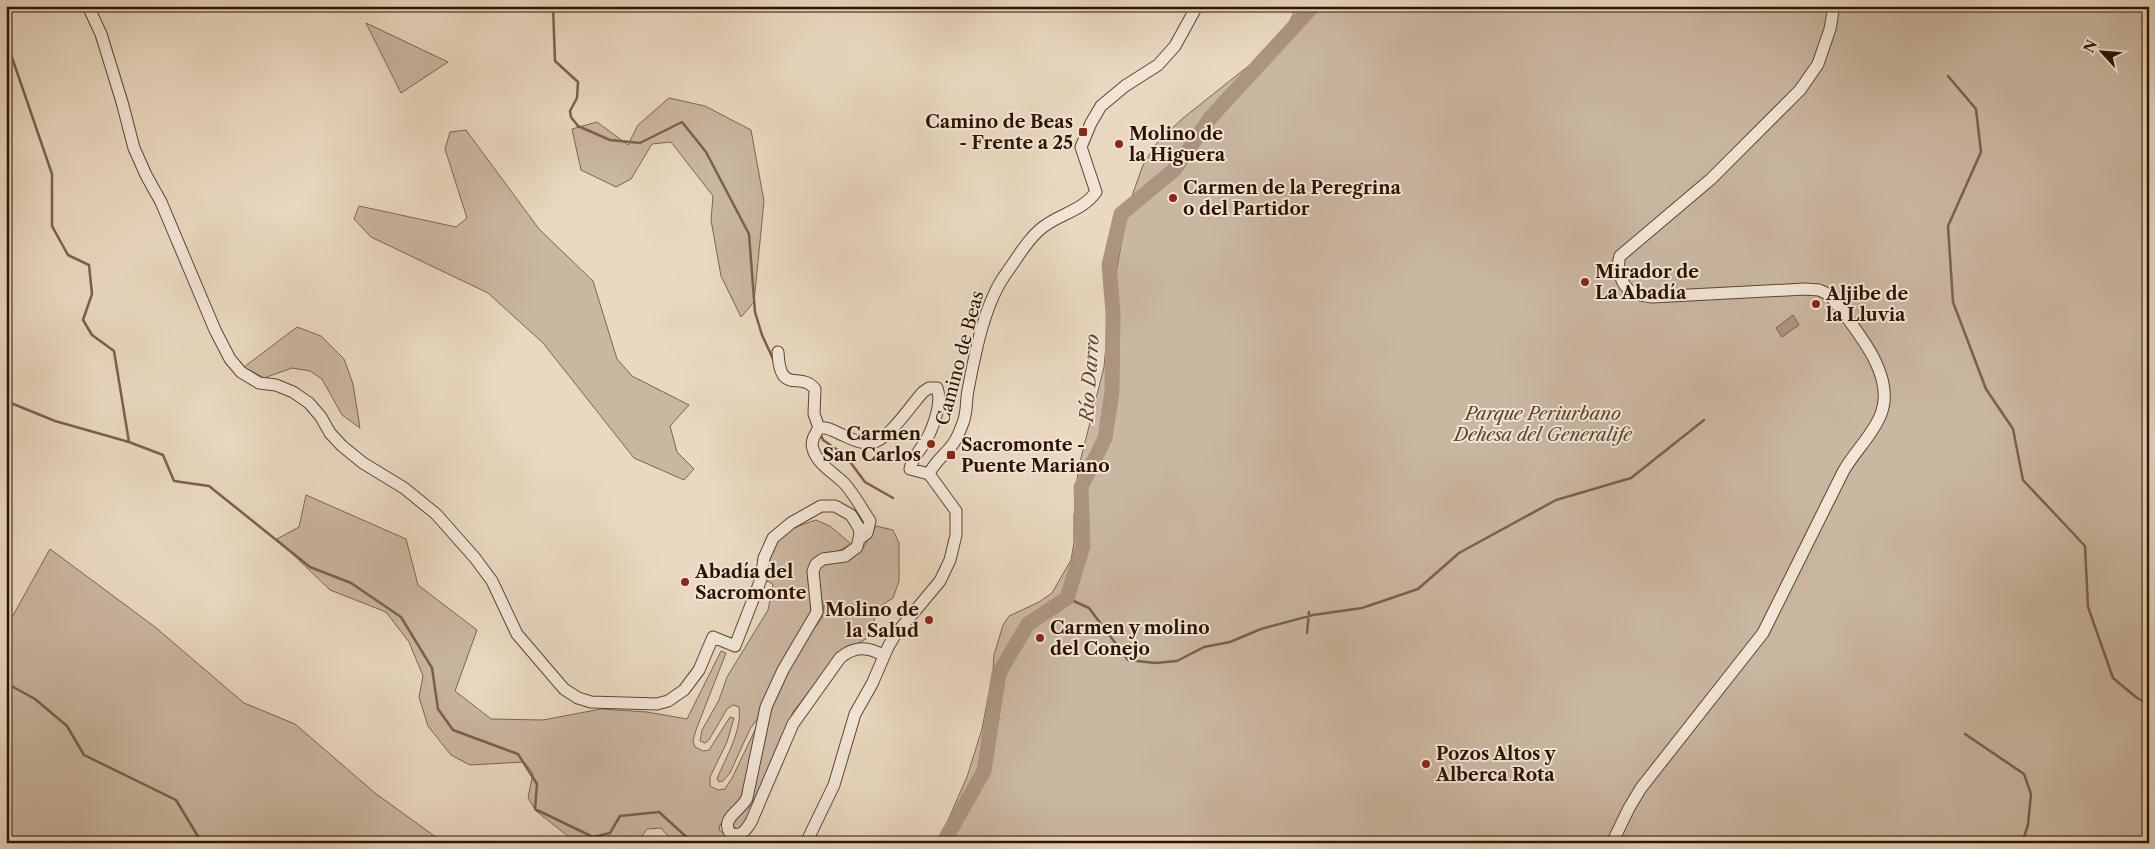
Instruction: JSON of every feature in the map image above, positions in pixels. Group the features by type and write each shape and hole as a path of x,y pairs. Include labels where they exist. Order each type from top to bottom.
{"street":[{"path":"88,6 102,34 134,148 146,175 162,202 215,330 230,359 241,372 259,383 276,385 293,392 309,403 321,417 330,433 342,446 363,464 404,488 436,514 476,558 492,581 517,634 564,689 578,698 591,702 657,704 668,701 684,690 699,670 713,637 735,646 761,579 764,558 769,544 778,532 821,506 835,506 851,515 856,521 859,528 857,547 849,555 823,559 816,564 812,576 817,612 783,670 768,703 746,798 744,803 728,820 727,826 730,833 741,834 746,831 793,724 840,658 847,651 862,648 870,649 884,656"},
{"name":"Camino de Beas","path":"929,474 936,462 956,438 964,420 971,374 987,310 994,292 1036,234 1046,225 1072,212 1091,199 1096,189 1081,147 1094,116 1111,96 1158,65 1175,46 1197,6"},
{"path":"1612,843 1641,788 1763,633 1843,472 1853,454 1875,426 1886,399 1882,373 1830,294 1819,290 1805,289 1652,297 1631,291 1625,285 1619,271 1618,261 1620,256 1711,179 1800,90 1818,64 1830,28 1834,6"},
{"path":"778,352 781,372 786,378 792,382 808,384 815,390 814,414 820,428"},
{"path":"806,843 834,785 855,714 872,684 895,635 940,581 950,560 956,535 956,511 929,474 910,469 935,419 938,388 929,388 923,392 888,433 873,443 860,442 826,427 820,428"},
{"path":"820,428 813,441 812,448 815,455 845,485 870,521 867,533 859,539"}],"green space":[{"name":"Parque Periurbano Dehesa del Generalife","path":"1298,6 2149,6 2149,843 938,843 967,777 982,729 993,671 994,655 1003,625 1009,616 1039,602 1052,593 1071,560 1074,543 1078,470 1104,367 1109,312 1126,218 1143,165 1156,144 1182,119 1271,48 1282,35"},
{"path":"366,23 448,62 401,93"},
{"path":"669,98 705,106 751,130 764,201 754,302 741,317 721,276 711,220 713,196 671,142 652,144 631,179 616,187 581,170 572,129 597,122 628,145 638,125"},
{"path":"466,130 539,229 593,281 617,359 632,376 689,405 670,426 677,452 694,469 684,480 634,458 543,343 488,293 371,237 354,219 359,206 456,227 467,218 445,149 450,132"},
{"path":"297,327 321,336 344,359 353,384 360,428 342,415 322,379 310,371 292,368 264,378 244,367"},
{"path":"306,495 406,539 418,585 477,630 455,691 491,719 543,720 601,709 647,712 687,719 721,651 726,653 693,741 695,747 703,751 709,750 730,717 734,718 727,742 710,777 710,786 718,790 725,789 757,726 748,782 741,800 720,825 719,830 738,843 674,843 661,828 647,829 640,839 630,843 577,843 536,811 528,798 533,773 524,762 470,765 451,755 428,726 419,697 423,676 409,642 386,612 330,590 277,539 299,527"},
{"path":"816,520 830,526 851,544 808,568 812,607 807,626 760,715 750,729 730,773 723,781 719,782 717,779 736,735 739,707 733,705 727,709 709,740 705,743 700,741 702,730 719,700 727,677 768,610 773,584 765,580 770,555 774,547 785,534 803,524"},
{"path":"876,526 893,530 899,543 899,581 893,598 882,605 874,620 870,637 839,653 793,712 750,817 743,826 736,829 733,825 734,822 750,805 773,701 804,642 822,618 824,606 817,590 818,569 821,566 844,561 855,556"},
{"path":"50,549 155,627 244,703 295,724 375,793 444,843 6,843 6,628"}],"shaded area":[{"path":"1793,315 1799,325 1782,337 1776,328"}],"waterway":[{"path":"553,6 555,61 578,82 577,98 570,111 571,117 578,126 610,140 640,143 682,122 706,152 749,234 755,312 762,335 774,361"},
{"name":"Río Darro","path":"943,843 984,771 999,673 1028,624 1067,598 1083,546 1081,487 1105,438 1112,392 1113,312 1109,265 1121,214 1175,169 1211,117 1313,6"},
{"path":"6,40 52,174 52,226 68,255 89,265 92,294 83,320 92,335 114,351 129,442 163,455 174,481 209,486 310,567 351,583 401,617 432,668 438,709 453,730 518,754 537,784 535,809 593,837 610,833 620,816 659,812 693,843"},
{"path":"1948,76 1976,109 1981,152 1948,226 1953,302 1986,389 2013,429 2023,480 2085,546 2088,607 2113,678 2137,698 2149,704"},
{"path":"6,401 55,421 129,442"},
{"path":"1067,598 1089,608 1128,660 1155,663 1177,661 1204,647 1230,642 1261,629 1313,615 1362,608 1418,589 1459,553 1556,500 1631,478 1704,420"},
{"path":"820,433 823,440 845,455 865,482 893,498"},
{"path":"1307,633 1309,612"},
{"path":"6,683 35,699 67,726 84,755 176,800 202,843"},
{"path":"1965,734 2024,774 2031,794 2028,825 2022,843"}],"place":[{"name":"Camino de Beas - Frente a 25","path":"1083,132"},
{"name":"Molino de la Higuera","path":"1119,144"},
{"name":"Carmen de la Peregrina o del Partidor","path":"1173,198"},
{"name":"Mirador de La Abadía","path":"1585,282"},
{"name":"Aljibe de la Lluvia","path":"1816,304"},
{"name":"Carmen San Carlos","path":"931,444"},
{"name":"Sacromonte - Puente Mariano","path":"951,455"},
{"name":"Abadía del Sacromonte","path":"685,582"},
{"name":"Molino de la Salud","path":"929,620"},
{"name":"Carmen y molino del Conejo","path":"1040,638"},
{"name":"Pozos Altos y Alberca Rota","path":"1426,764"}]}
